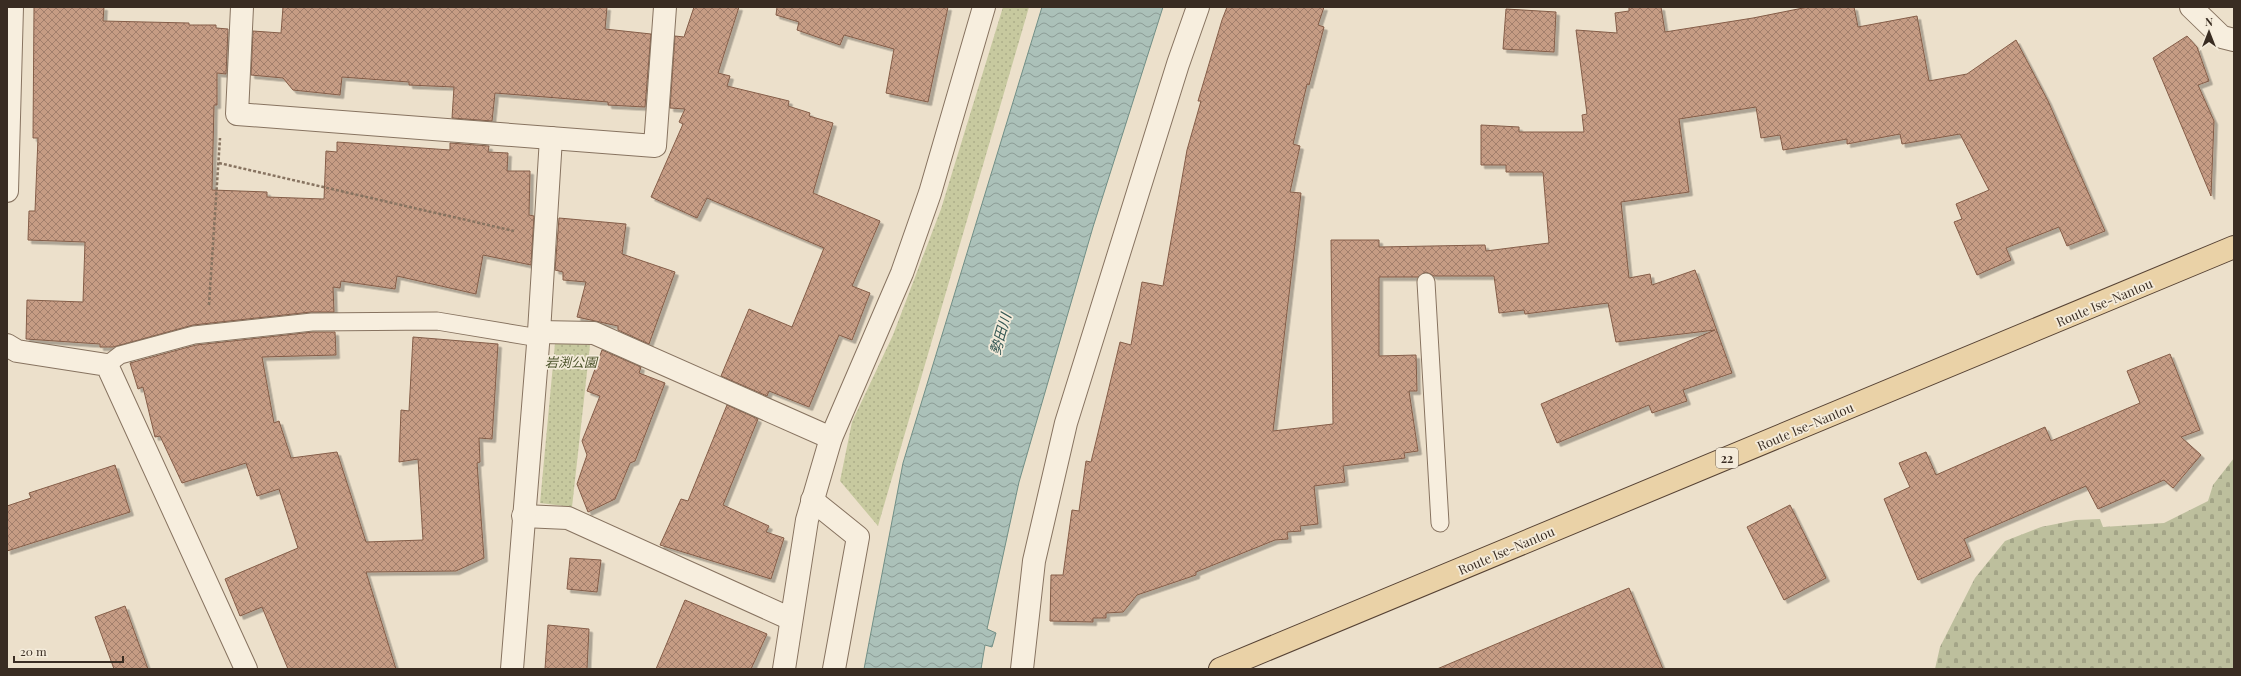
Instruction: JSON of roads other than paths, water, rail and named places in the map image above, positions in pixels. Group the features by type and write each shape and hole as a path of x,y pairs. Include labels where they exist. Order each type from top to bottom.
{"main road":[{"name":"Route Ise-Nantou","path":"1220,669 2234,248"}],"street":[{"path":"7,192 12,7"},
{"path":"242,7 237,114 654,146 665,7"},
{"path":"784,669 807,520 812,500 831,438 907,259 930,194 984,7"},
{"path":"1022,669 1034,561 1066,423 1178,64 1198,7"},
{"path":"2191,7 2222,37 2234,40"},
{"path":"512,669 523,516 539,335 552,138"},
{"path":"539,335 594,333 831,438"},
{"path":"7,345 17,351 106,365 246,669"},
{"path":"812,500 858,536 834,669"},
{"path":"523,516 568,518 791,619"}],"lane":[{"path":"1426,282 1440,523"},
{"path":"106,365 120,355 207,333 312,322 437,321 539,335"}],"water":[{"name":"勢田川","path":"1042,7 1163,7 1093,227 1019,482 987,629 996,633 992,647 985,645 981,669 864,669 903,463"}],"park label":[{"name":"岩渕公園","path":"571,361"}]}
